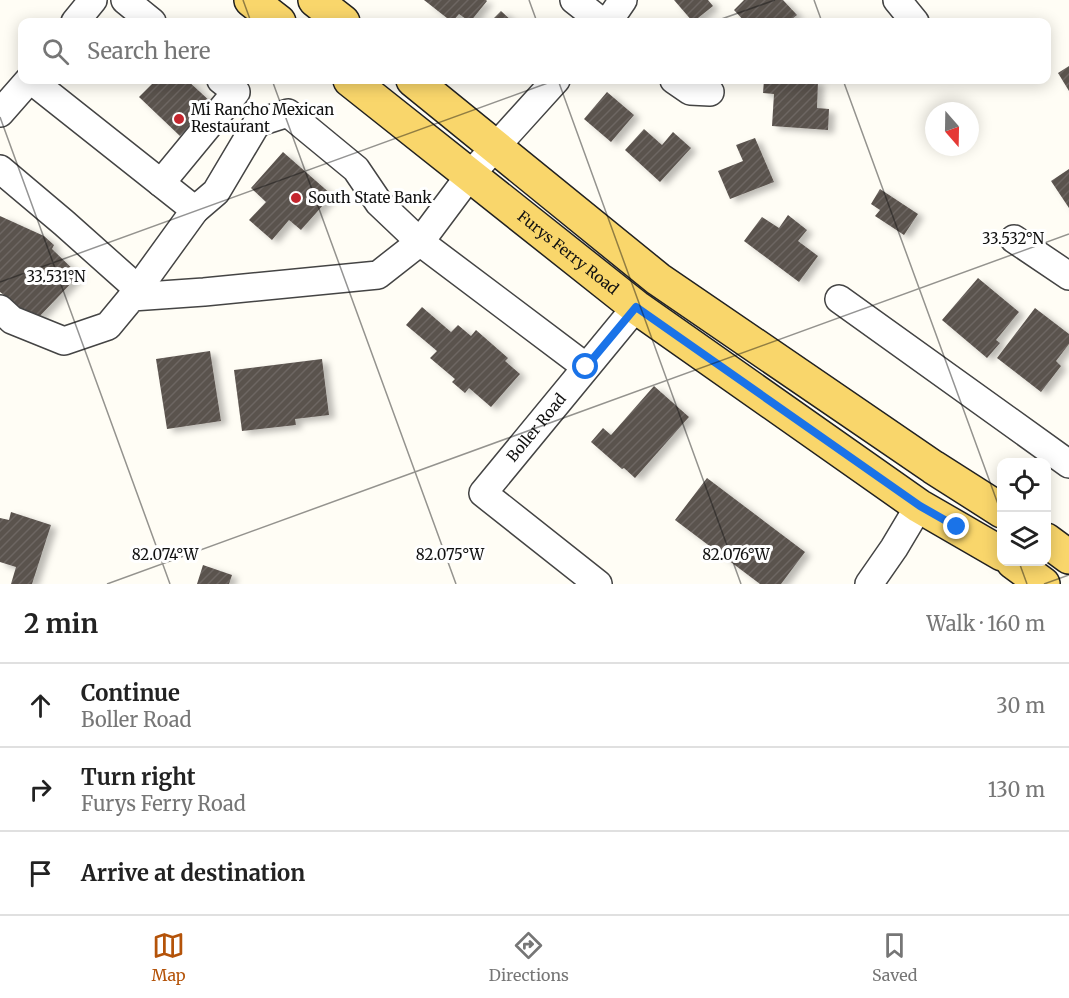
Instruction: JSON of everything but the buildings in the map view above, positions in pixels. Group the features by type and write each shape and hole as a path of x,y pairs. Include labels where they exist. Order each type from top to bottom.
{"main road":[{"path":"251,0 274,18"},
{"path":"315,0 338,18"},
{"name":"Furys Ferry Road","path":"355,84 636,307 920,506 997,551"},
{"path":"418,84 658,279 995,498"},
{"path":"1051,543 1069,557"},
{"path":"1020,566 1043,584"}],"street":[{"path":"78,18 93,0"},
{"path":"125,0 147,18"},
{"path":"574,0 597,18"},
{"path":"611,18 623,0"},
{"path":"897,0 912,18"},
{"path":"0,113 26,84"},
{"path":"35,84 195,210"},
{"path":"161,183 236,92 226,84"},
{"path":"0,169 64,223 135,293 204,292 378,275 420,242 470,175 552,84"},
{"path":"680,84 690,91 710,92"},
{"path":"0,309 12,320 64,341 108,326 195,210 216,192 256,123 288,113 356,169 379,203 420,242 586,367"},
{"path":"1014,239 1069,276"},
{"path":"839,299 1056,454"},
{"name":"Boller Road","path":"598,584 483,493 636,307"},
{"path":"869,584 920,506"}],"place":[{"name":"Mi Rancho Mexican Restaurant","path":"179,119"},
{"name":"South State Bank","path":"296,198"}],"route":[{"path":"586,367 636,307 920,506 957,527"}]}
